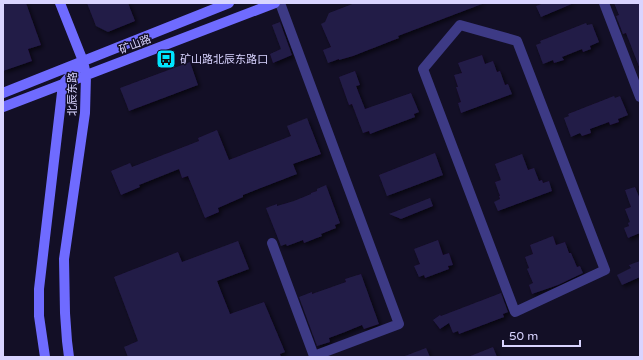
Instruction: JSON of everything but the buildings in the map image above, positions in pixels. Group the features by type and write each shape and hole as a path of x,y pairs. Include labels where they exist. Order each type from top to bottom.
{"street":[{"path":"60,3 83,61"},
{"name":"矿山路","path":"3,93 229,3"},
{"name":"矿山路","path":"3,108 275,3"},
{"path":"272,243 314,356 400,324 280,3"},
{"path":"604,3 640,97"},
{"path":"460,25 517,41 605,270 515,312 423,70 460,25"},
{"name":"北辰东路","path":"70,357 65,313 64,259 85,113 86,75 83,61"},
{"name":"北辰东路","path":"45,357 39,316 39,289 63,84 83,61"}],"place":[{"name":"矿山路北辰东路口","path":"166,59"}]}
